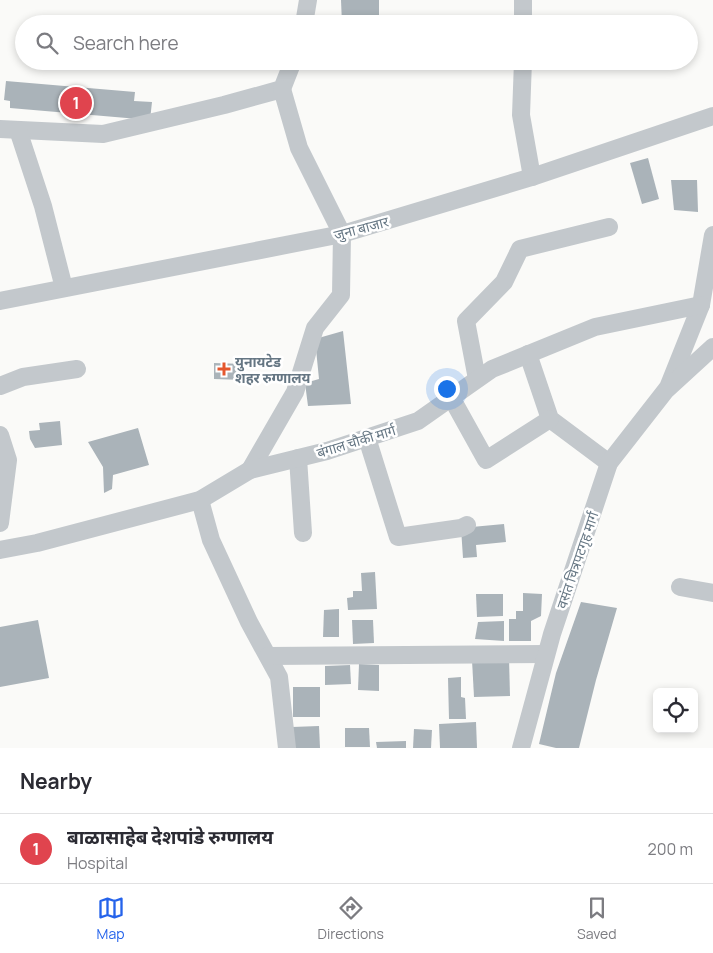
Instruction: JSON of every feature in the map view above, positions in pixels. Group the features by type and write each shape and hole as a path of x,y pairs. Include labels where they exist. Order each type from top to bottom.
{"street":[{"path":"306,15 308,0"},
{"path":"523,0 523,15"},
{"path":"250,470 295,392 315,328 340,295 342,234 298,148 282,89 289,70"},
{"path":"523,70 521,115 532,177"},
{"path":"0,129 103,134 282,89"},
{"name":"जुना बाजार","path":"0,301 342,234 532,177 713,116"},
{"path":"18,130 43,206 64,288"},
{"path":"477,379 466,321 504,282 520,250 609,227"},
{"path":"666,390 701,305 713,235"},
{"name":"बंगाल चौकी मार्ग","path":"0,550 37,543 200,500 250,470 327,451 418,421 492,368 595,327 701,305"},
{"path":"666,390 713,347"},
{"path":"528,354 550,418 609,463"},
{"path":"0,386 23,377 77,369"},
{"name":"वसंत चित्रपटगृह मार्ग","path":"521,748 552,634 609,463 666,390"},
{"path":"451,397 486,460 550,418"},
{"path":"0,435 8,460 0,524"},
{"path":"367,438 398,537 461,528 466,525"},
{"path":"298,458 303,532"},
{"path":"200,500 211,540 249,622 279,677 287,748"},
{"path":"680,587 713,593"},
{"path":"268,656 546,654"}],"building":[{"path":"341,0 379,0 379,15 342,15"},
{"path":"6,81 135,92 134,101 152,102 150,120 10,108 10,101 4,100"},
{"path":"648,158 659,199 642,204 630,163"},
{"path":"671,180 697,180 698,212 674,210"},
{"path":"343,331 351,404 308,406 305,383 319,379 315,339"},
{"path":"214,363 244,364 244,380 214,379"},
{"path":"60,421 62,445 35,448 30,439 29,431 40,430 39,423"},
{"path":"138,428 149,465 113,475 112,489 104,493 103,467 88,442"},
{"path":"504,524 506,542 476,545 477,557 463,558 461,528"},
{"path":"375,572 377,609 348,610 347,598 353,597 353,591 362,591 361,573"},
{"path":"523,593 542,594 541,616 531,621 531,641 509,641 509,619 516,619 516,611 523,611"},
{"path":"476,594 503,594 503,616 477,617"},
{"path":"581,602 617,608 579,748 556,748 539,744 556,673"},
{"path":"339,609 339,637 323,637 324,610"},
{"path":"38,620 49,678 0,687 0,627"},
{"path":"352,620 373,620 374,643 353,644"},
{"path":"504,621 504,641 475,639 478,622"},
{"path":"509,658 510,696 474,697 472,660"},
{"path":"359,664 379,665 379,691 358,690"},
{"path":"350,665 351,684 325,685 325,666"},
{"path":"461,677 461,697 465,698 466,719 449,719 448,678"},
{"path":"293,687 320,687 320,717 293,717"},
{"path":"476,722 477,748 440,748 439,724"},
{"path":"319,726 320,748 293,748 292,727"},
{"path":"345,728 369,728 370,747 345,747"},
{"path":"414,729 432,730 431,748 413,748"},
{"path":"406,741 406,748 377,748 376,742"}],"place":[{"name":"बाळासाहेब देशपांडे रुग्णालय","path":"76,103"},
{"name":"युनायटेड शहर रुग्णालय","path":"224,369"}]}
